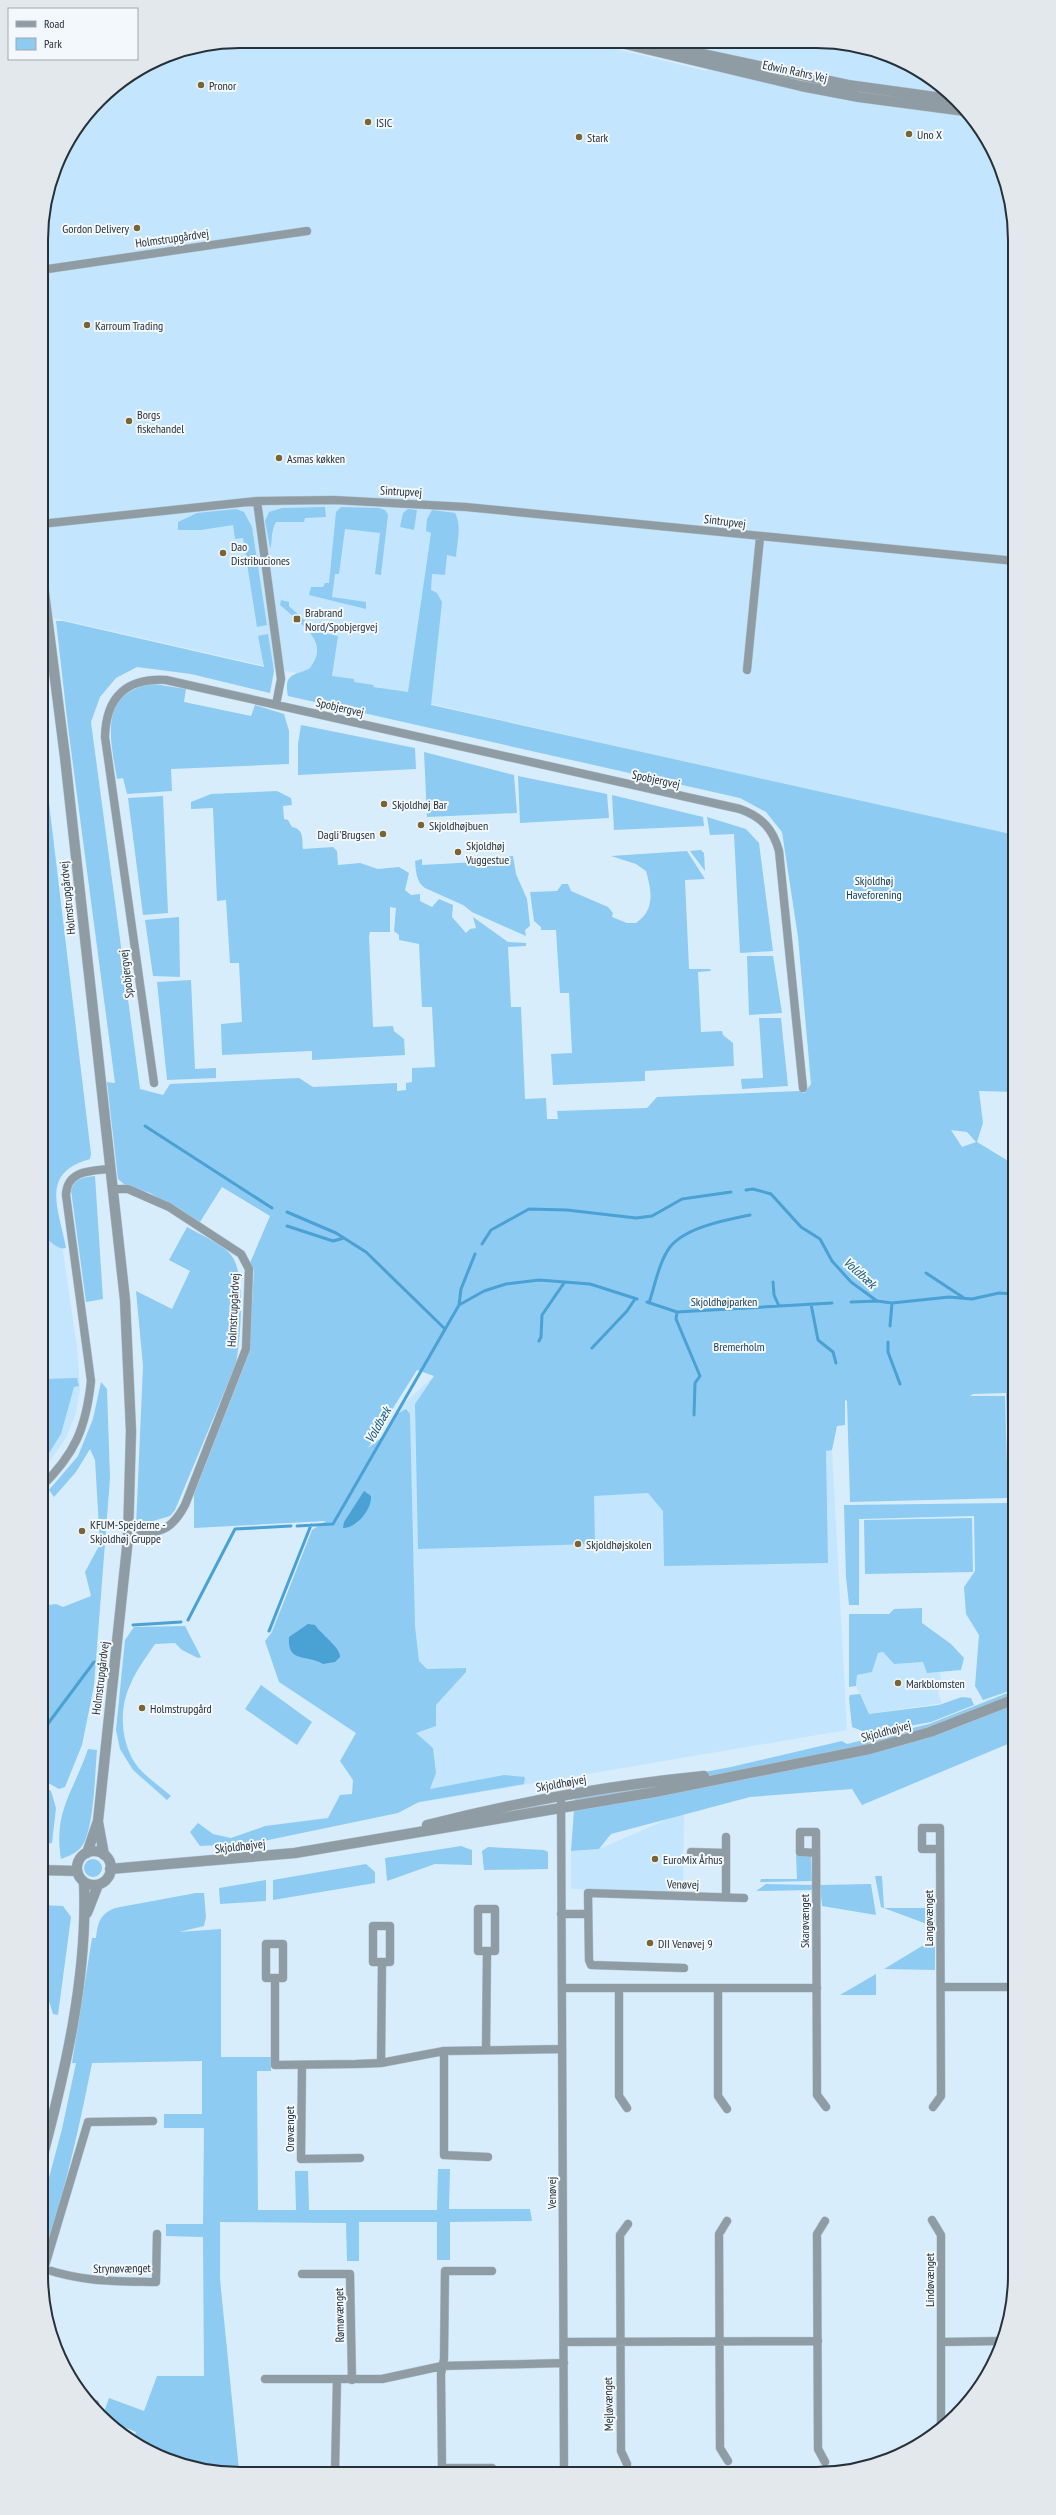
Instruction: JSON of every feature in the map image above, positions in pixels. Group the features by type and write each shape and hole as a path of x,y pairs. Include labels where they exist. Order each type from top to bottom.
{"street":[{"name":"Edwin Rahrs Vej","path":"642,48 801,86 859,97 957,110"},
{"name":"Edwin Rahrs Vej","path":"675,48 848,85 946,98"},
{"name":"Holmstrupgårdvej","path":"48,269 307,231"},
{"name":"Sintrupvej","path":"48,523 257,501 328,500 466,506 624,521 760,538 1008,560"},
{"path":"257,501 281,679 276,705"},
{"name":"Sintrupvej","path":"747,670 760,538"},
{"name":"Holmstrupgårdvej","path":"48,649 113,1189 125,1300 130,1384 128,1538 98,1821 86,1853"},
{"name":"Spobjergvej","path":"154,1083 132,918 112,796 106,720 110,707 125,689 135,682 152,679 166,680 740,810 759,819 769,826 779,851 803,1088"},
{"path":"48,1481 53,1476 80,1435 88,1413 91,1381 66,1190 70,1179 78,1174 110,1169"},
{"name":"Holmstrupgårdvej","path":"113,1189 128,1189 169,1207 241,1254 249,1269 246,1349 185,1505 176,1521 163,1530 128,1538"},
{"name":"Skjoldhøjvej","path":"110,1869 264,1856 371,1840 561,1808 878,1747 930,1732 1008,1702"},
{"name":"Skjoldhøjvej","path":"371,1840 471,1814 561,1796 642,1782 759,1771"},
{"name":"Venøvej","path":"561,1796 564,2467"},
{"name":"Holmstrupgårdvej","path":"98,1821 104,1855"},
{"path":"726,1837 726,1897"},
{"name":"Langøvænget","path":"932,2107 941,2096 940,1849"},
{"path":"48,2131 69,2037 85,1919 84,1882 77,1871 78,1862 86,1853 95,1852 104,1855 108,1860 110,1869 105,1881 98,1885 85,1919"},
{"path":"691,1852 726,1853"},
{"name":"Skarøvænget","path":"816,1853 817,2096 826,2107"},
{"path":"48,1870 77,1871"},
{"path":"84,1882 98,1885"},
{"name":"Venøvej","path":"684,1968 594,1967 589,1960 588,1894 744,1898"},
{"path":"478,1909 495,1909 495,1951 487,1951 478,1951 478,1909"},
{"path":"562,1914 588,1914"},
{"path":"373,1926 390,1926 390,1962 382,1962 373,1962 373,1926"},
{"path":"266,1944 283,1944 283,1978 275,1978 266,1978 266,1944"},
{"path":"486,2049 487,1951"},
{"path":"381,2063 382,1962"},
{"path":"275,1978 275,2065 381,2063 444,2051 486,2049 562,2049"},
{"path":"941,1988 1008,1987"},
{"path":"562,1988 817,1988"},
{"path":"619,1988 619,2096 627,2108"},
{"path":"718,1988 718,2096 727,2109"},
{"path":"444,2051 444,2155 488,2157"},
{"name":"Orøvænget","path":"302,2065 301,2159 360,2158"},
{"path":"48,2259 88,2122 153,2121"},
{"name":"Lindøvænget","path":"932,2220 941,2235 942,2420"},
{"path":"726,2221 719,2234 720,2448 728,2462"},
{"path":"825,2221 817,2234 818,2449 825,2462"},
{"name":"Mejløvænget","path":"627,2464 621,2451 620,2235 628,2224"},
{"name":"Strynøvænget","path":"48,2270 87,2280 156,2282 157,2234"},
{"path":"442,2467 442,2366 445,2271 492,2270"},
{"name":"Rømøvænget","path":"302,2274 350,2274 352,2380"},
{"path":"564,2342 818,2341"},
{"path":"941,2342 996,2341"},
{"path":"265,2379 352,2380 382,2378 442,2366 564,2363"},
{"path":"335,2467 337,2380"}],"shaded area":[{"path":"227,48 612,48 707,71 710,48 829,48 878,58 923,80 952,104 976,133 998,178 1008,227 1008,835 48,617 48,227 58,178 80,133 104,104 133,80 178,58"},
{"path":"58,1218 77,1347 80,1389 76,1413 66,1438 48,1463 48,1219"},
{"name":"Skjoldhøjskolen","path":"589,1375 660,1458 832,1450 847,1730 393,1807 427,1754 268,1630 401,1406 434,1376"},
{"path":"364,1491 371,1496 371,1501 366,1512 363,1517 353,1525 343,1528 344,1522"},
{"path":"308,1624 315,1625 337,1649 340,1657 335,1662 323,1664 299,1657 291,1651 289,1646 289,1637"},
{"name":"Markblomsten","path":"883,1652 894,1664 924,1662 927,1673 940,1672 941,1681 938,1692 942,1703 869,1714 856,1686 857,1675 872,1672 878,1653"},
{"path":"684,1812 683,1891 571,1889 571,1851 599,1849"}],"green space":[{"path":"325,507 326,517 305,518 304,522 276,522 270,548 265,521 269,512 282,508"},
{"path":"341,507 379,508 385,510 388,515 381,575 375,574 380,533 345,529 339,574 335,574 332,597 366,602 366,609 309,595 311,587 323,587 325,583 329,583 336,512"},
{"path":"236,509 244,512 252,527 267,625 257,627 243,538 235,539 233,525 201,530 178,530 178,522 197,513"},
{"path":"408,509 417,510 414,530 400,527 403,513"},
{"path":"432,510 455,513 459,529 456,557 447,555 445,575 432,574 431,590 437,593 442,602 431,705 1008,833 1008,1092 979,1091 983,1123 977,1142 1008,1161 1008,1466 1006,1393 973,1394 970,1396 1005,1396 1008,1498 850,1502 847,1401 845,1400 845,1425 837,1426 832,1450 826,1451 828,1563 664,1566 663,1511 648,1493 594,1496 595,1544 418,1549 415,1404 434,1376 417,1370 368,1448 386,1434 397,1414 406,1409 410,1414 415,1626 419,1661 427,1669 466,1668 466,1672 436,1705 436,1726 416,1733 433,1748 436,1773 430,1789 504,1775 525,1777 524,1784 419,1802 398,1813 254,1843 200,1846 190,1832 198,1823 213,1834 231,1838 265,1826 328,1818 340,1795 352,1794 353,1780 340,1761 356,1733 279,1682 265,1641 272,1632 312,1530 326,1521 194,1528 194,1494 249,1353 254,1270 250,1263 270,1216 222,1187 200,1222 150,1193 125,1185 118,1179 107,1082 115,1083 68,727 56,621 63,621 264,667 258,636 268,634 274,671 270,693 191,674 137,667 116,678 100,697 91,722 140,1089 163,1095 170,1084 299,1078 313,1087 397,1083 397,1091 406,1090 406,1083 412,1082 412,1068 435,1067 432,1007 422,1007 419,944 399,940 399,935 394,931 396,908 390,907 390,932 370,932 369,936 373,1027 393,1026 394,1031 404,1039 405,1055 312,1060 312,1051 222,1055 221,1024 242,1022 239,963 230,963 226,900 217,901 213,808 191,809 191,802 211,794 277,791 291,798 292,805 283,806 284,819 288,820 292,827 299,830 302,835 303,849 333,847 337,851 338,865 360,863 378,869 399,867 409,873 405,890 411,895 420,894 420,901 432,907 439,899 453,905 452,917 466,933 470,929 476,928 473,917 508,942 526,943 526,946 508,947 511,1007 521,1007 525,1099 546,1098 547,1119 558,1119 557,1111 647,1108 657,1097 799,1091 804,1093 811,1084 798,937 782,832 766,812 740,798 288,696 287,688 289,678 310,668 317,654 317,648 316,642 309,631 298,621 300,618 296,615 294,617 280,605 281,600 289,602 289,606 316,631 338,636 332,676 354,679 354,682 374,685 373,687 408,692 431,533 426,531 427,519","holes":["951,1130 967,1132 976,1142 962,1147"]},
{"path":"154,684 186,689 184,702 251,716 255,705 284,714 289,731 289,764 171,769 172,791 127,794 123,778 117,779 112,748 112,719 116,706 124,696 136,688"},
{"path":"301,725 415,748 416,769 298,775 298,744"},
{"path":"424,752 514,775 517,813 427,817"},
{"path":"518,776 607,794 609,818 520,823"},
{"path":"48,795 91,1154 90,1159 74,1165 64,1173 58,1183 56,1194 57,1206 66,1248 60,1248 48,1240"},
{"path":"612,795 703,817 704,826 614,830"},
{"path":"163,796 168,913 143,915 128,798"},
{"path":"707,817 746,829 759,843 773,951 740,953 734,834 710,835"},
{"path":"701,850 704,853 705,871 690,851"},
{"path":"687,851 705,879 685,880 689,969 710,969 711,971 698,972 701,1032 722,1031 723,1035 733,1043 734,1066 645,1071 645,1081 553,1085 551,1054 572,1053 569,993 560,993 556,930 541,930 541,927 534,921 530,892 557,891 562,884 568,884 571,891 608,907 613,913 612,917 627,923 636,923 642,918 649,906 650,886 646,871 636,864 611,856"},
{"path":"513,856 516,874 527,899 530,926 525,930 526,936 472,912 463,905 425,888 420,883 416,872 415,861 422,859 422,865 495,861 496,857"},
{"path":"179,917 180,977 153,976 145,920"},
{"path":"747,956 773,956 782,1013 749,1015"},
{"path":"191,980 195,1069 216,1068 216,1078 167,1080 157,982"},
{"path":"759,1018 781,1018 788,1086 742,1089 741,1079 763,1078"},
{"path":"95,1176 103,1299 86,1302 71,1190 75,1183 80,1179"},
{"path":"187,1227 223,1247 228,1251 236,1264 241,1292 241,1308 236,1364 175,1510 170,1516 136,1526 143,1366 136,1291 172,1309 190,1271 169,1260"},
{"path":"77,1378 79,1386 74,1387 61,1434 48,1455 48,1379"},
{"path":"101,1382 107,1389 110,1478 94,1686 82,1745 65,1787 59,1789 48,1783 48,1605 56,1604 63,1607 91,1596 85,1572 100,1544 95,1460 90,1449 76,1472 54,1497 49,1490 78,1456 93,1419"},
{"path":"1008,1503 1008,1691 983,1700 975,1686 979,1635 966,1614 964,1587 975,1571 974,1516 859,1519 859,1605 849,1605 846,1577 844,1505"},
{"path":"972,1518 973,1572 865,1574 864,1520"},
{"path":"922,1608 922,1623 951,1644 964,1658 961,1670 927,1673 923,1662 894,1664 883,1652 878,1653 872,1672 857,1675 856,1686 849,1687 849,1614 889,1614 894,1609"},
{"path":"185,1626 201,1657 198,1658 182,1650 175,1643 155,1644 139,1668 127,1692 124,1702 124,1734 130,1754 142,1772 171,1796 167,1800 133,1770 120,1749 116,1730 125,1640 134,1627"},
{"path":"261,1685 312,1722 297,1745 245,1709"},
{"path":"1008,1693 1008,1744 862,1805 852,1789 750,1797 611,1834 599,1849 571,1851 575,1796 731,1767 842,1741 847,1744 929,1724"},
{"path":"860,1694 869,1714 939,1705 962,1697 971,1698 974,1705 931,1722 892,1729 890,1727 885,1731 869,1736 865,1732 852,1727 849,1698 850,1695"},
{"path":"88,1749 97,1750 89,1827 86,1838 78,1851 61,1859 59,1842 62,1814"},
{"path":"48,1789 51,1791 56,1808 52,1843 48,1844"},
{"path":"461,1846 472,1850 472,1865 435,1864 387,1881 385,1858"},
{"path":"488,1847 544,1850 548,1852 548,1869 484,1870 482,1851"},
{"path":"796,1854 811,1856 812,1881 760,1882 761,1879 797,1879"},
{"path":"93,1859 99,1862 102,1868 99,1874 93,1877 87,1874 84,1868 87,1862"},
{"path":"366,1864 375,1872 375,1883 273,1900 273,1880"},
{"path":"875,1876 882,1876 884,1908 935,1908 935,1927 881,1907"},
{"path":"266,1880 266,1901 220,1904 219,1888"},
{"path":"766,1884 812,1885 812,1890 756,1891"},
{"path":"871,1884 876,1915 822,1906 820,1885"},
{"path":"196,1893 204,1893 206,1917 204,1926 179,1932 221,1929 221,2057 271,2057 271,2071 257,2071 258,2210 296,2210 295,2171 308,2171 309,2210 437,2210 438,2169 450,2169 449,2209 530,2209 532,2221 450,2222 450,2260 437,2260 437,2222 359,2222 359,2261 347,2261 346,2223 220,2222 220,2279 239,2467 227,2467 178,2457 135,2436 136,2432 122,2426 104,2411 109,2398 144,2411 157,2376 204,2376 203,2237 166,2236 166,2224 203,2224 204,2128 164,2128 164,2114 202,2114 202,2061 92,2063 70,2163 48,2240 48,2182 62,2129 76,2063 72,2063 92,1938 96,1938 99,1923 103,1916 115,1908"},
{"path":"48,1905 63,1906 71,1917 58,2015 53,2014 48,1998"},
{"path":"932,1940 935,1943 935,1970 884,1969"},
{"path":"876,1974 876,1995 840,1995"}],"waterway":[{"path":"145,1126 272,1208"},
{"name":"Voldbæk","path":"746,1190 753,1189 771,1194 801,1227 820,1239 832,1261 851,1282 877,1301 892,1303 949,1297 972,1299 999,1293 1008,1294"},
{"name":"Voldbæk","path":"482,1244 491,1230 529,1209 567,1210 636,1218 652,1216 682,1199 731,1192"},
{"path":"287,1212 336,1233 366,1252 445,1329"},
{"path":"649,1303 666,1253 677,1240 686,1234 707,1225 750,1215"},
{"path":"287,1226 333,1241 344,1238"},
{"name":"Voldbæk","path":"297,1526 333,1524 459,1305 461,1289 475,1254"},
{"path":"926,1273 964,1298"},
{"name":"Voldbæk","path":"459,1305 484,1291 506,1284 539,1280 590,1284 637,1299"},
{"path":"773,1282 774,1295 779,1306"},
{"path":"539,1341 541,1337 542,1315 564,1283"},
{"path":"592,1348 627,1311 635,1299"},
{"path":"851,1302 877,1301"},
{"name":"Voldbæk","path":"647,1302 677,1312 832,1303"},
{"path":"890,1326 892,1303"},
{"path":"811,1304 818,1340 833,1352 836,1363"},
{"path":"677,1312 676,1319 700,1376 695,1383 694,1415"},
{"path":"888,1342 888,1352 900,1384"},
{"path":"269,1631 311,1525"},
{"name":"Voldbæk","path":"188,1620 235,1529 291,1526"},
{"name":"Voldbæk","path":"133,1625 181,1622"},
{"name":"Voldbæk","path":"48,1724 94,1662"}],"place":[{"name":"Pronor","path":"201,85"},
{"name":"ISIC","path":"368,122"},
{"name":"Uno X","path":"909,134"},
{"name":"Stark","path":"579,137"},
{"name":"Gordon Delivery","path":"137,228"},
{"name":"Karroum Trading","path":"87,325"},
{"name":"Borgs fiskehandel","path":"129,421"},
{"name":"Asmas køkken","path":"279,458"},
{"name":"Dao Distribuciones","path":"223,553"},
{"name":"Brabrand Nord/Spobjergvej","path":"297,619"},
{"name":"Skjoldhøj Bar","path":"384,804"},
{"name":"Skjoldhøjbuen","path":"421,825"},
{"name":"Dagli'Brugsen","path":"383,834"},
{"name":"Skjoldhøj Vuggestue","path":"458,852"},
{"name":"KFUM-Spejderne - Skjoldhøj Gruppe","path":"82,1531"},
{"name":"Skjoldhøjskolen","path":"578,1544"},
{"name":"Markblomsten","path":"898,1683"},
{"name":"Holmstrupgård","path":"142,1708"},
{"name":"EuroMix Århus","path":"655,1859"},
{"name":"DII Venøvej 9","path":"650,1943"}],"park label":[{"name":"Skjoldhøj Haveforening","path":"874,887"},
{"name":"Skjoldhøjparken","path":"724,1301"},
{"name":"Bremerholm","path":"739,1346"}]}
